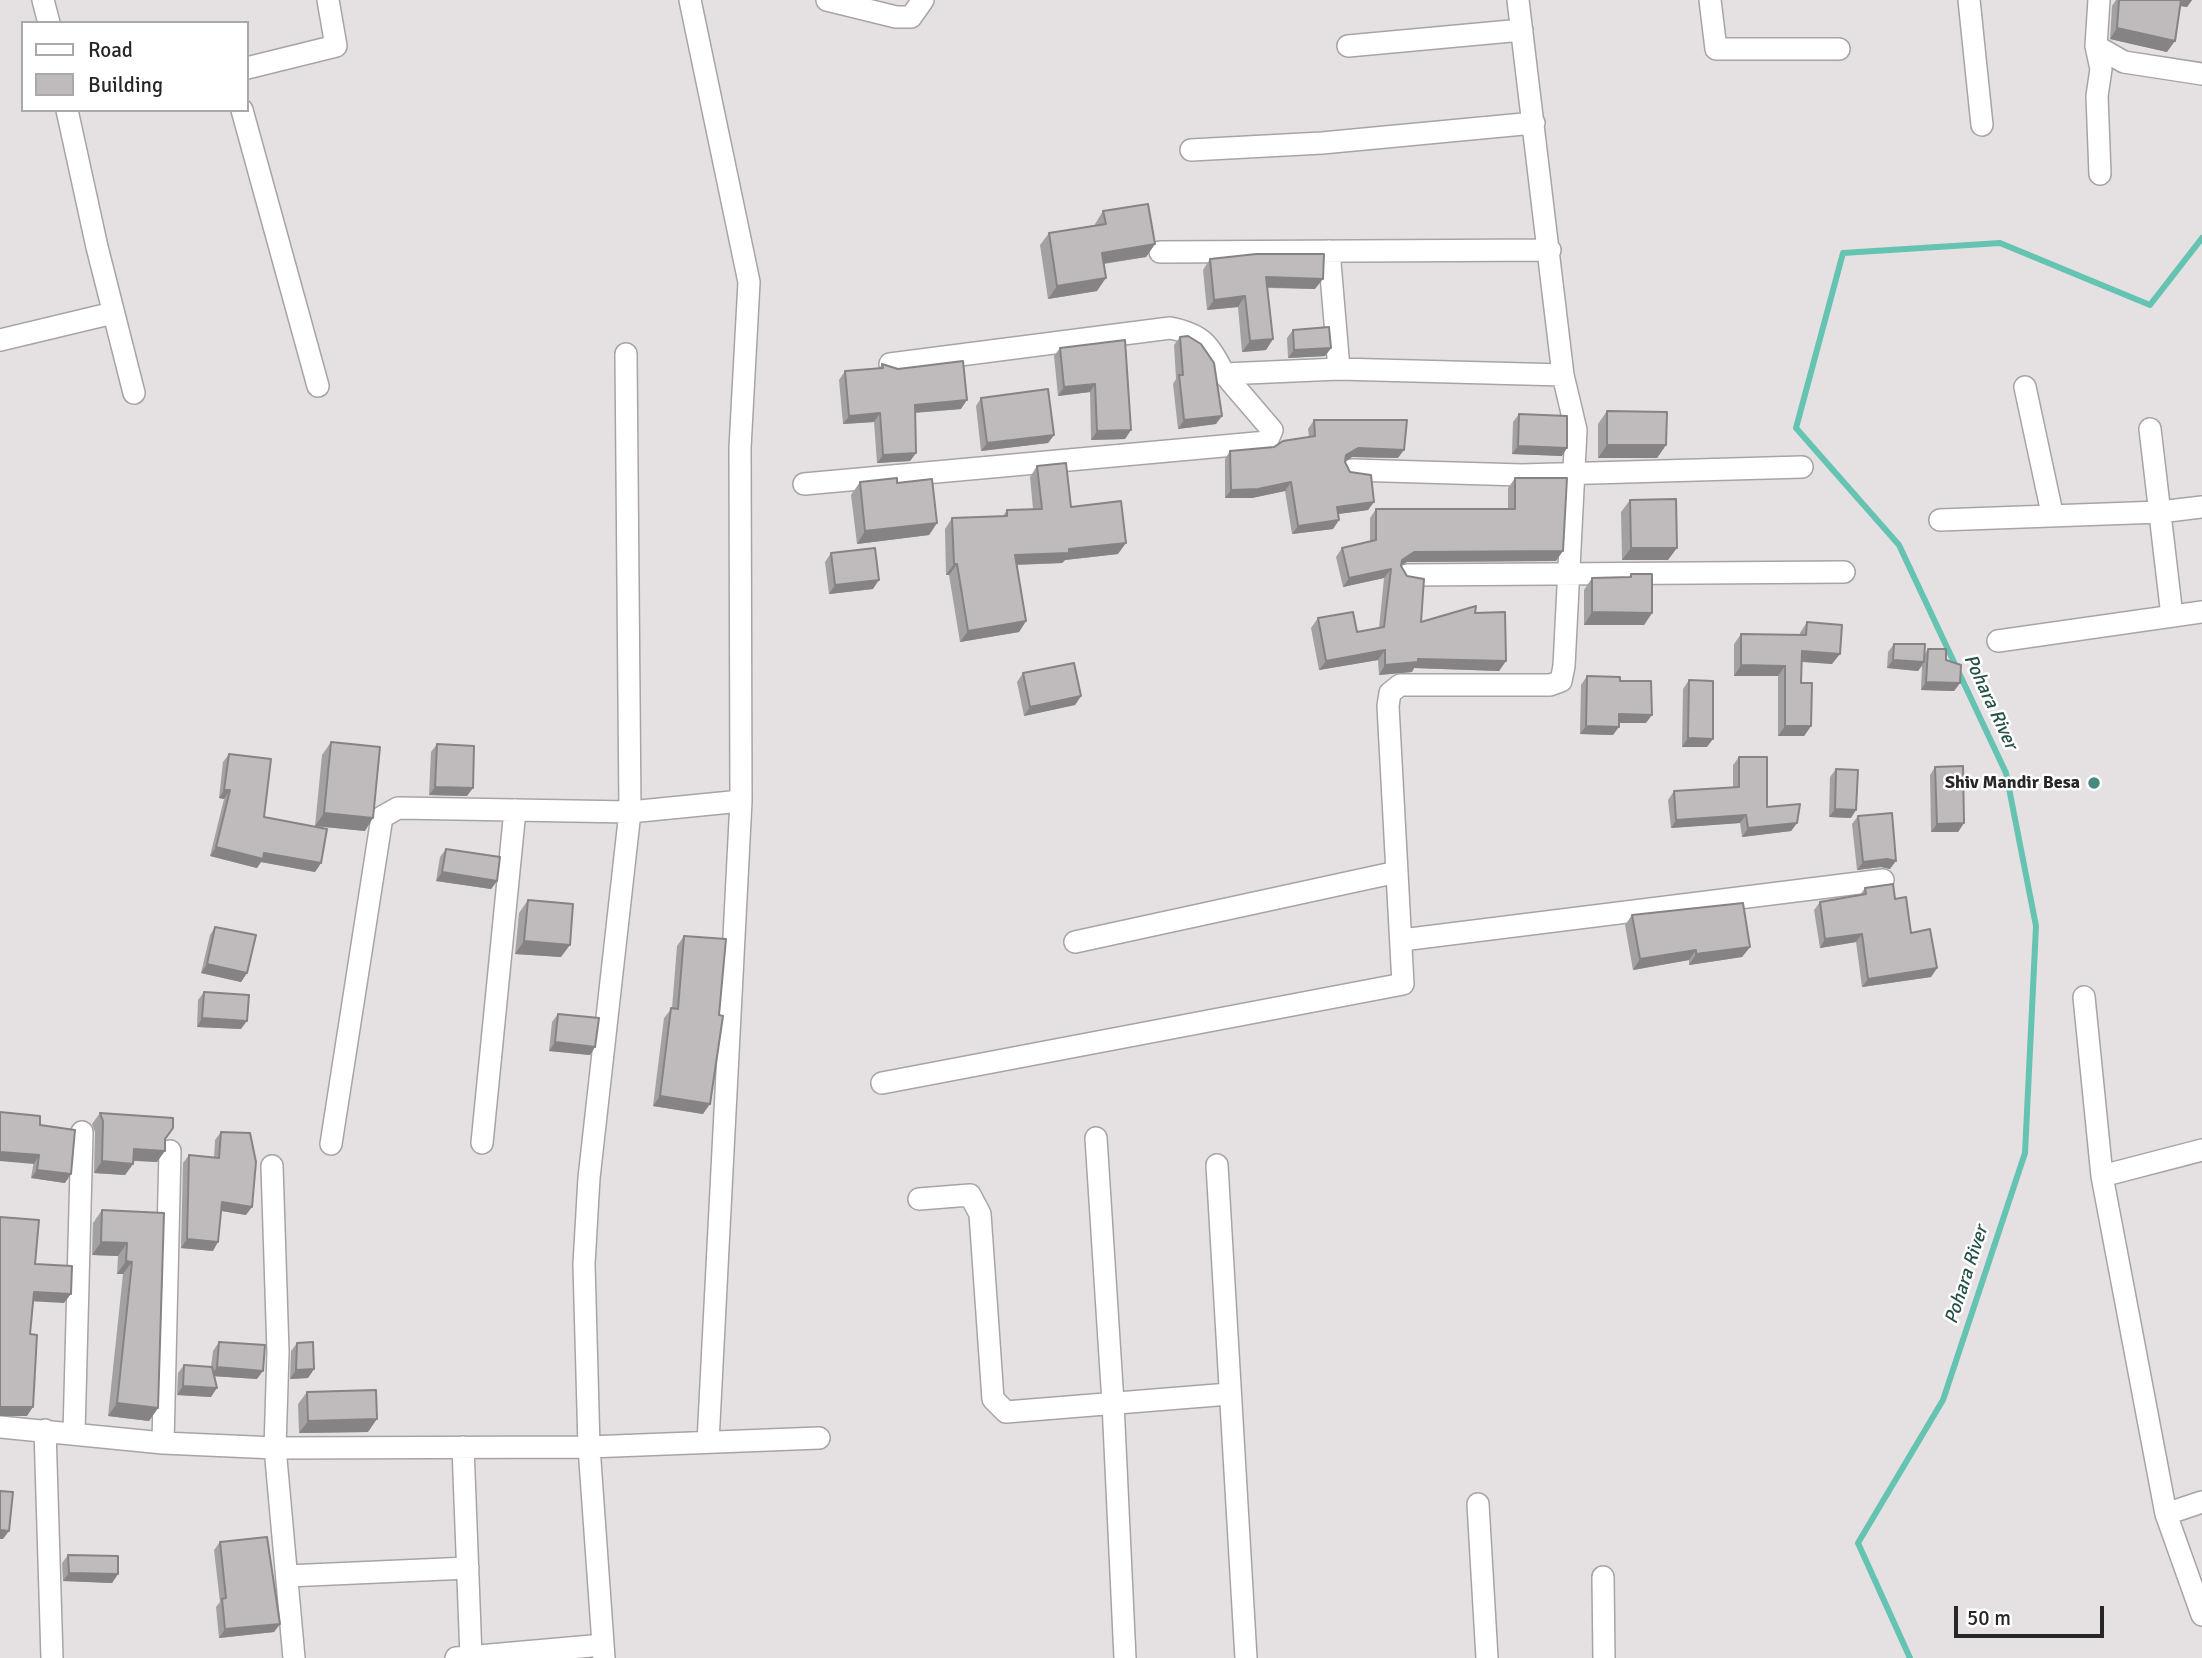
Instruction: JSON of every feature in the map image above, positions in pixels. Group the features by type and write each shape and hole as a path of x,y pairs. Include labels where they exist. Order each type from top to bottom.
{"street":[{"path":"43,0 48,21"},
{"path":"248,68 336,46 328,0"},
{"path":"690,0 749,282 740,448 741,801 708,1442"},
{"path":"827,0 896,17 911,17 923,0"},
{"path":"882,1083 1403,984 1388,706 1390,693 1400,685 1550,685 1561,681 1564,666 1576,430 1563,375 1518,0"},
{"path":"1710,0 1716,49 1839,48"},
{"path":"1969,0 1982,125"},
{"path":"2099,0 2096,46 2101,69 2097,96 2100,174"},
{"path":"1348,46 1522,30"},
{"path":"2096,46 2124,62 2202,74"},
{"path":"67,112 134,393"},
{"path":"243,112 318,386"},
{"path":"1191,150 1322,143 1534,123"},
{"path":"1160,252 1550,250"},
{"path":"1329,251 1339,369"},
{"path":"0,340 113,313"},
{"path":"804,484 1267,442 1272,430 1224,374 1207,343 1187,331 1170,328 890,364"},
{"path":"463,1447 468,1568 463,1657 604,1651 589,1447 584,1264 589,1178 630,811 626,354"},
{"path":"1224,374 1339,369 1563,375"},
{"path":"2025,387 2052,513"},
{"path":"2150,429 2172,616"},
{"path":"1352,470 1522,475 1575,471 1801,467"},
{"path":"1940,520 2052,513 2160,512 2202,507"},
{"path":"1407,575 1844,572"},
{"path":"1998,640 2202,612"},
{"path":"331,1144 382,817 398,808 630,811 741,801"},
{"path":"482,1143 515,810"},
{"path":"1075,942 1397,872"},
{"path":"1402,940 1882,880"},
{"path":"2084,997 2102,1176 2166,1514 2202,1615"},
{"path":"74,1433 82,1132"},
{"path":"1096,1138 1114,1403 1125,1658"},
{"path":"2102,1176 2202,1150"},
{"path":"163,1443 170,1151"},
{"path":"1217,1165 1246,1658"},
{"path":"272,1166 278,1352 275,1448 294,1658"},
{"path":"919,1199 970,1195 980,1214 993,1399 1006,1412 1229,1394"},
{"path":"0,1427 163,1443 275,1448 589,1447 819,1438"},
{"path":"45,1430 52,1658"},
{"path":"2166,1514 2202,1502"},
{"path":"1478,1504 1487,1658"},
{"path":"286,1576 468,1568"},
{"path":"1603,1577 1604,1658"}],"building":[{"path":"2119,0 2181,0 2175,41 2117,28"},
{"path":"1148,204 1155,244 1102,253 1106,278 1057,286 1049,233 1106,224 1103,211"},
{"path":"1256,254 1324,254 1323,279 1266,277 1273,339 1250,341 1245,296 1214,300 1210,259"},
{"path":"1329,327 1331,348 1294,350 1293,330"},
{"path":"1188,336 1201,344 1214,363 1222,416 1184,420 1179,375 1183,375 1180,337"},
{"path":"1125,340 1131,430 1097,431 1095,384 1064,387 1060,348"},
{"path":"963,361 967,400 915,405 916,453 883,455 880,413 849,416 845,371 883,368 882,364 898,369"},
{"path":"1048,389 1054,435 987,443 981,398"},
{"path":"1607,411 1667,412 1666,445 1607,445"},
{"path":"1519,414 1567,416 1567,448 1518,446"},
{"path":"1314,420 1407,420 1404,450 1358,448 1346,455 1345,462 1350,472 1371,475 1374,502 1337,507 1339,520 1298,526 1291,482 1258,489 1231,490 1230,451 1274,447 1283,441 1315,436"},
{"path":"1066,463 1071,507 1121,501 1126,543 1069,549 1069,553 1015,555 1026,621 968,631 957,564 954,564 952,518 1007,516 1007,510 1042,509 1037,466"},
{"path":"897,478 897,483 932,479 937,523 865,531 860,482"},
{"path":"1515,478 1567,478 1563,551 1414,552 1402,560 1401,566 1407,576 1424,579 1421,622 1476,606 1475,613 1505,612 1506,661 1418,659 1418,662 1385,665 1385,650 1326,661 1318,618 1353,612 1357,632 1384,627 1391,569 1349,578 1342,548 1376,540 1376,509 1515,509"},
{"path":"1676,499 1677,548 1631,548 1630,500"},
{"path":"875,548 879,580 835,585 831,553"},
{"path":"1631,574 1652,574 1652,613 1592,612 1592,578 1631,577"},
{"path":"1807,622 1842,625 1840,654 1802,651 1801,683 1812,683 1811,726 1785,726 1785,666 1741,665 1741,634 1806,635"},
{"path":"1894,644 1925,644 1924,662 1893,660"},
{"path":"1928,649 1946,649 1946,660 1961,665 1960,683 1926,682"},
{"path":"1074,663 1081,696 1030,707 1023,673"},
{"path":"1587,676 1620,677 1620,681 1651,681 1652,715 1619,714 1619,727 1586,726"},
{"path":"1689,680 1713,681 1713,739 1688,738"},
{"path":"331,742 380,747 373,818 324,813"},
{"path":"437,744 474,746 473,788 435,787"},
{"path":"229,754 271,759 264,817 327,829 321,863 264,853 263,859 216,847 230,790 224,790"},
{"path":"1739,757 1767,757 1767,807 1800,804 1797,823 1748,828 1746,815 1676,820 1674,791 1739,787"},
{"path":"1963,766 1964,823 1937,824 1935,767"},
{"path":"1836,769 1858,770 1856,810 1835,809"},
{"path":"1892,813 1896,861 1887,859 1863,862 1858,816"},
{"path":"446,849 500,857 497,881 442,872"},
{"path":"1893,884 1895,899 1906,897 1911,933 1930,929 1937,968 1868,979 1862,934 1825,939 1820,902 1866,894 1865,888"},
{"path":"528,900 573,904 570,945 524,941"},
{"path":"1743,903 1750,947 1696,954 1696,950 1640,959 1632,915"},
{"path":"215,927 256,935 247,973 207,964"},
{"path":"684,936 726,939 719,1015 723,1016 710,1104 660,1096 671,1008 678,1009"},
{"path":"204,992 249,995 247,1021 202,1018"},
{"path":"558,1014 599,1018 595,1047 555,1042"},
{"path":"0,1112 40,1116 40,1125 75,1130 71,1174 37,1170 39,1155 0,1152"},
{"path":"100,1113 173,1118 173,1128 165,1139 165,1151 134,1149 133,1164 102,1161 103,1121"},
{"path":"221,1132 250,1133 256,1162 252,1207 222,1202 218,1242 187,1239 189,1155 219,1158"},
{"path":"102,1210 164,1213 158,1408 117,1403 132,1262 126,1261 127,1243 101,1242"},
{"path":"0,1217 39,1220 35,1264 72,1266 71,1294 34,1292 30,1334 37,1335 33,1407 0,1407"},
{"path":"219,1342 265,1345 263,1371 217,1367"},
{"path":"313,1342 314,1369 296,1370 297,1343"},
{"path":"184,1365 212,1367 217,1388 183,1386"},
{"path":"376,1390 377,1419 308,1421 307,1392"},
{"path":"0,1491 13,1492 9,1531 0,1530"},
{"path":"267,1537 280,1624 225,1629 222,1599 226,1598 220,1542"},
{"path":"68,1555 118,1556 118,1574 69,1573"}],"waterway":[{"name":"Pohara River","path":"1910,1658 1858,1543 1943,1400 2025,1153 2036,926 2006,773 1899,545 1796,428 1843,253 2000,243 2150,305 2202,238"}],"place":[{"name":"Shiv Mandir Besa","path":"2094,783"}]}
